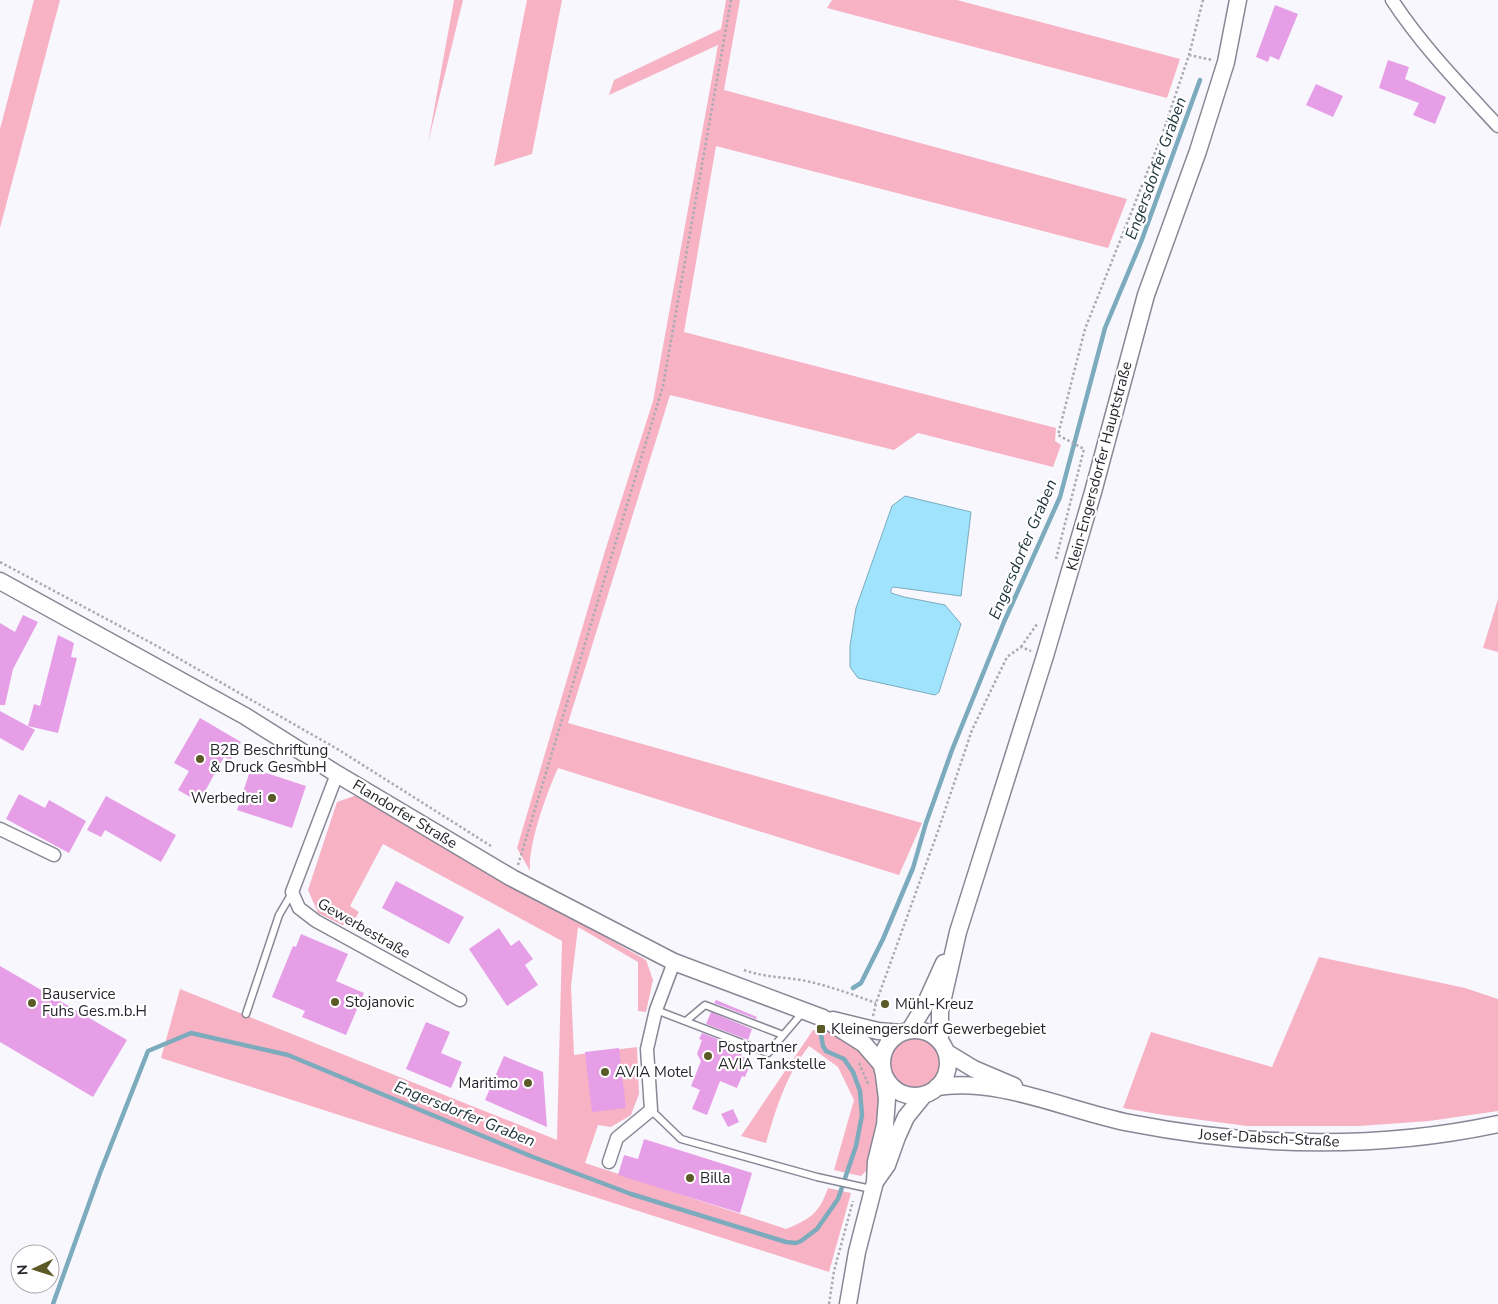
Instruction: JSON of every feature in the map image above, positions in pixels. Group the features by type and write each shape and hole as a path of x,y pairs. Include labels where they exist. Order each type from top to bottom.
{"main road":[{"name":"Klein-Engersdorfer Hauptstraße","path":"958,932 1045,656 1093,492 1146,295 1198,151 1226,62 1238,0"},
{"name":"Flandorfer Straße","path":"0,581 245,716 337,774 517,870 674,962 823,1018 871,1029 905,1032"},
{"path":"848,1304 857,1252 865,1185 876,1162 887,1112 883,1070 887,1046 892,1039 905,1032 924,1008 958,932"},
{"path":"865,1185 887,1165 906,1117 943,1081 947,1072 948,1063 943,1046 940,1011 958,932"},
{"name":"Flandorfer Straße","path":"823,1018 864,1044 883,1070"},
{"path":"905,1032 924,1031 943,1046"},
{"name":"Josef-Dabsch-Straße","path":"943,1046 974,1069 1044,1099"},
{"path":"883,1070 891,1086 898,1091 910,1096 930,1092"},
{"name":"Josef-Dabsch-Straße","path":"930,1092 960,1085 982,1086 1044,1099 1097,1115 1152,1127 1212,1136 1286,1142 1329,1143 1386,1140 1434,1135 1498,1124"}],"street":[{"path":"1392,0 1446,70 1498,126"},
{"path":"292,892 337,774"},
{"path":"0,829 54,855"},
{"name":"Gewerbestraße","path":"292,892 299,908 316,921 460,1000"},
{"path":"609,1162 617,1138 651,1110 648,1049 656,1010 674,962"}],"lane":[{"path":"246,1014 279,915 292,892"},
{"path":"686,1021 705,1005 783,1036"},
{"path":"656,1010 768,1053 804,1011"},
{"path":"651,1110 681,1139 837,1181 865,1185"}],"path":[{"path":"517,870 663,386 731,0"},
{"path":"1055,563 1084,449 1058,435 1085,329 1162,135 1189,55 1203,0"},
{"path":"1189,55 1226,62"},
{"path":"871,1029 876,1002 972,730 1006,657 1021,647 1040,620"},
{"path":"1021,647 1045,656"},
{"path":"740,969 758,975 801,980 838,989 876,1002"},
{"path":"864,1044 858,1061 871,1090"},
{"path":"829,1304 834,1271 846,1222 865,1185"}],"shaded area":[{"path":"34,0 60,0 0,228 0,129"},
{"path":"454,0 463,0 428,143"},
{"path":"527,0 562,0 532,154 494,166"},
{"path":"726,0 740,0 724,90 1127,199 1108,248 716,146 684,332 1056,428 1055,441 1061,445 1053,467 918,433 894,450 670,395 568,723 922,823 899,875 558,768 535,833 530,871 517,848 605,551 653,401 718,45 609,95 614,80 721,29"},
{"path":"832,0 957,0 1180,59 1167,98 827,8"},
{"path":"1498,599 1498,652 1483,648"},
{"path":"357,795 646,960 653,980 646,1012 638,1011 638,962 578,927 571,986 574,1055 637,1047 639,1094 631,1115 611,1127 598,1125 585,1163 786,1229 813,1214 821,1204 828,1188 851,1193 829,1272 161,1058 180,989 557,1140 562,941 383,844 350,906 359,912 352,924 342,925 318,913 308,890 337,802"},
{"path":"1319,957 1465,988 1498,999 1498,1111 1429,1121 1359,1126 1247,1126 1123,1108 1151,1032 1272,1067"},
{"path":"813,1030 838,1034 864,1052 878,1078 880,1123 868,1169 861,1176 834,1170 854,1100 838,1067 809,1046 788,1080 766,1143 741,1136"},
{"path":"910,1038 920,1038 933,1045 940,1058 940,1068 933,1081 920,1088 910,1088 901,1084 894,1077 890,1068 890,1058 894,1049 901,1042"}],"water":[{"path":"905,496 971,512 961,596 893,587 891,589 891,593 904,597 945,605 961,624 939,692 935,695 858,678 850,667 850,646 856,608 892,506"}],"building":[{"path":"1275,5 1298,14 1279,60 1270,56 1268,62 1256,57"},
{"path":"1388,60 1409,67 1405,79 1446,97 1435,124 1413,115 1419,103 1379,88"},
{"path":"1316,84 1343,96 1333,117 1306,105"},
{"path":"23,615 38,622 13,669 5,705 0,705 0,623 15,632"},
{"path":"58,635 74,643 71,657 77,658 58,733 28,726 34,704 40,706"},
{"path":"0,711 35,730 23,751 0,738"},
{"name":"B2B Beschriftung & Druck GesmbH","path":"200,718 241,742 230,761 224,757 199,802 178,790 189,771 174,763"},
{"name":"Werbedrei","path":"251,768 306,786 292,828 237,810"},
{"path":"19,794 45,808 49,800 86,821 69,853 6,819"},
{"path":"106,796 176,835 161,862 105,830 101,837 87,830"},
{"path":"396,881 464,917 449,944 382,908"},
{"path":"499,928 511,946 519,940 533,959 525,965 538,985 507,1006 469,949"},
{"path":"301,934 348,954 336,981 364,993 346,1035 302,1017 305,1011 272,997 293,946 296,947"},
{"name":"Bauservice Fuhs Ges.m.b.H","path":"0,966 127,1040 93,1097 0,1042"},
{"path":"716,1000 757,1017 756,1019 714,1003"},
{"path":"711,1012 752,1029 748,1040 706,1024"},
{"path":"426,1022 450,1032 441,1053 462,1062 451,1088 406,1069"},
{"path":"702,1033 744,1049 741,1056 752,1060 745,1077 742,1076 737,1088 720,1081 707,1115 692,1109 700,1090 691,1086 701,1061 697,1054 702,1040 699,1039"},
{"name":"AVIA Motel","path":"619,1048 626,1108 592,1112 585,1052"},
{"path":"504,1056 543,1072 547,1127 485,1100"},
{"path":"733,1109 739,1122 728,1127 721,1114"},
{"name":"Billa","path":"644,1139 752,1173 740,1213 618,1175 624,1155 638,1159"}],"waterway":[{"name":"Engersdorfer Graben","path":"853,988 861,983 883,939 913,868 926,823 952,750 1004,622 1060,497 1105,328 1141,242 1200,80"},
{"name":"Engersdorfer Graben","path":"53,1304 100,1173 148,1051 191,1033 288,1055 533,1157 631,1194 786,1242 796,1243 817,1229 838,1199 856,1146 862,1115 860,1091 853,1072 844,1059 826,1051 821,1035"}],"place":[{"name":"B2B Beschriftung & Druck GesmbH","path":"200,759"},
{"name":"Werbedrei","path":"272,798"},
{"name":"Stojanovic","path":"335,1002"},
{"name":"Bauservice Fuhs Ges.m.b.H","path":"32,1003"},
{"name":"Mühl-Kreuz","path":"885,1004"},
{"name":"Kleinengersdorf Gewerbegebiet","path":"821,1029"},
{"name":"Postpartner AVIA Tankstelle","path":"708,1056"},
{"name":"AVIA Motel","path":"605,1072"},
{"name":"Maritimo","path":"528,1083"},
{"name":"Billa","path":"690,1178"}]}
